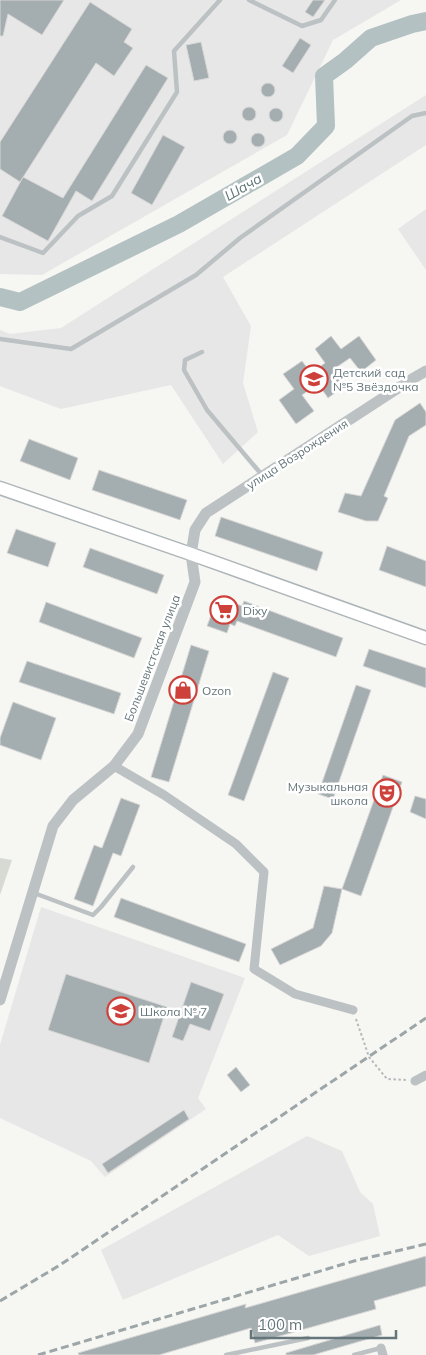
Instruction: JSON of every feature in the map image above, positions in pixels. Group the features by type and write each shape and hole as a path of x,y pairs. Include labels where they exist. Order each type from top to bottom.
{"main road":[{"path":"0,488 426,638"}],"street":[{"name":"улица Возрождения","path":"191,554 195,530 206,513 426,371"},
{"name":"Большевистская улица","path":"0,1000 53,826 73,800 114,766 138,734 195,582 191,554"},
{"path":"114,766 164,795 236,844 264,872 254,968 295,994 352,1010"},
{"path":"415,1081 426,1075"}],"lane":[{"path":"0,237 43,253 78,216 112,196 177,92 174,51 220,0"},
{"path":"249,0 302,26 321,20 335,0"},
{"path":"0,339 71,349 196,275 240,238 338,168 412,116 426,113"},
{"path":"202,352 185,360 184,370 207,410 262,476"},
{"path":"33,893 93,916 133,867"},
{"path":"226,1355 308,1338"},
{"path":"354,1355 382,1351"}],"path":[{"path":"352,1010 369,1057 387,1079 415,1081"}],"shaded area":[{"path":"0,0 401,0 333,40 287,135 42,275 0,274"},
{"path":"426,95 426,145 223,277 251,326 243,383 258,432 223,464 171,385 61,409 0,386 0,330 10,334 61,328"},
{"path":"426,209 426,270 398,229"},
{"path":"0,858 12,860 0,895"},
{"name":"Школа № 7","path":"41,907 245,978 198,1098 206,1109 105,1177 91,1161 0,1118 0,1045"},
{"path":"307,1136 342,1151 360,1192 373,1204 380,1236 309,1256 278,1235 123,1300 101,1250"}],"building":[{"path":"0,0 64,0 42,35 8,14 3,36 0,36"},
{"path":"313,0 325,0 313,17 305,12"},
{"path":"90,2 132,29 124,42 133,48 114,76 96,63 20,182 0,169 0,142"},
{"path":"300,38 311,45 293,73 282,66"},
{"path":"201,42 209,78 194,81 186,45"},
{"path":"146,65 168,78 92,201 76,191 48,241 2,216 23,177 63,198"},
{"path":"268,83 273,85 275,90 273,95 268,97 263,95 261,90 263,85"},
{"path":"249,107 254,109 256,114 254,119 249,121 244,119 242,114 244,109"},
{"path":"276,108 281,110 283,115 281,120 276,122 271,120 269,115 271,110"},
{"path":"230,130 235,132 237,137 235,142 230,144 225,142 223,137 225,132"},
{"path":"258,133 263,135 265,140 263,145 258,147 253,145 251,140 253,135"},
{"path":"163,135 185,147 152,205 131,193"},
{"name":"Детский сад №5 Звёздочка","path":"331,336 341,349 359,336 376,360 361,372 350,358 334,369 346,385 328,398 318,384 302,395 314,411 296,424 279,400 294,389 283,374 302,361 311,373 325,363 315,349"},
{"path":"420,403 426,412 426,425 409,436 384,496 388,498 378,521 366,521 338,512 345,493 361,496 395,420"},
{"path":"29,439 78,458 70,480 20,461"},
{"path":"99,470 187,500 180,520 92,490"},
{"path":"221,517 323,552 317,571 215,536"},
{"path":"16,529 56,543 48,567 7,553"},
{"path":"387,546 426,561 426,587 379,570"},
{"path":"90,548 164,575 157,594 83,567"},
{"path":"218,597 242,606 244,601 343,638 336,657 237,621 235,626 230,624 227,633 207,626"},
{"path":"46,602 142,638 134,658 39,622"},
{"path":"191,645 209,651 169,782 151,777"},
{"path":"369,649 426,668 426,688 363,666"},
{"path":"27,661 121,693 114,714 19,682"},
{"path":"273,672 289,678 244,801 228,795"},
{"path":"356,685 371,690 333,799 318,794"},
{"path":"13,702 56,718 41,760 0,745 0,738"},
{"path":"383,775 402,782 361,896 342,889"},
{"path":"415,796 426,799 426,819 410,812"},
{"path":"121,798 140,805 121,856 113,853 93,906 74,899 94,845 102,848"},
{"path":"324,886 342,889 332,933 321,946 280,965 271,949 313,928"},
{"path":"121,898 246,944 239,962 114,917"},
{"path":"66,974 167,1007 149,1063 48,1030"},
{"path":"191,982 224,994 210,1031 190,1024 183,1041 172,1037"},
{"path":"236,1067 250,1085 241,1092 227,1075"},
{"path":"184,1110 189,1119 108,1173 102,1164"},
{"path":"426,1256 426,1286 374,1301 376,1309 255,1343 251,1328 159,1355 79,1355 78,1353 246,1304 245,1308"},
{"path":"380,1325 382,1335 313,1355 286,1355 286,1353"}],"waterway":[{"name":"Шача","path":"0,297 20,302 179,224 297,156 326,126 324,76 345,61 371,38 426,21"}],"railway":[{"path":"0,1301 60,1265 426,1018"},
{"path":"38,1355 354,1261 426,1244"}],"place":[{"name":"Детский сад №5 Звёздочка","path":"314,379"},
{"name":"Dixy","path":"224,610"},
{"name":"Ozon","path":"183,690"},
{"name":"Музыкальная школа","path":"387,793"},
{"name":"Школа № 7","path":"121,1011"}]}
